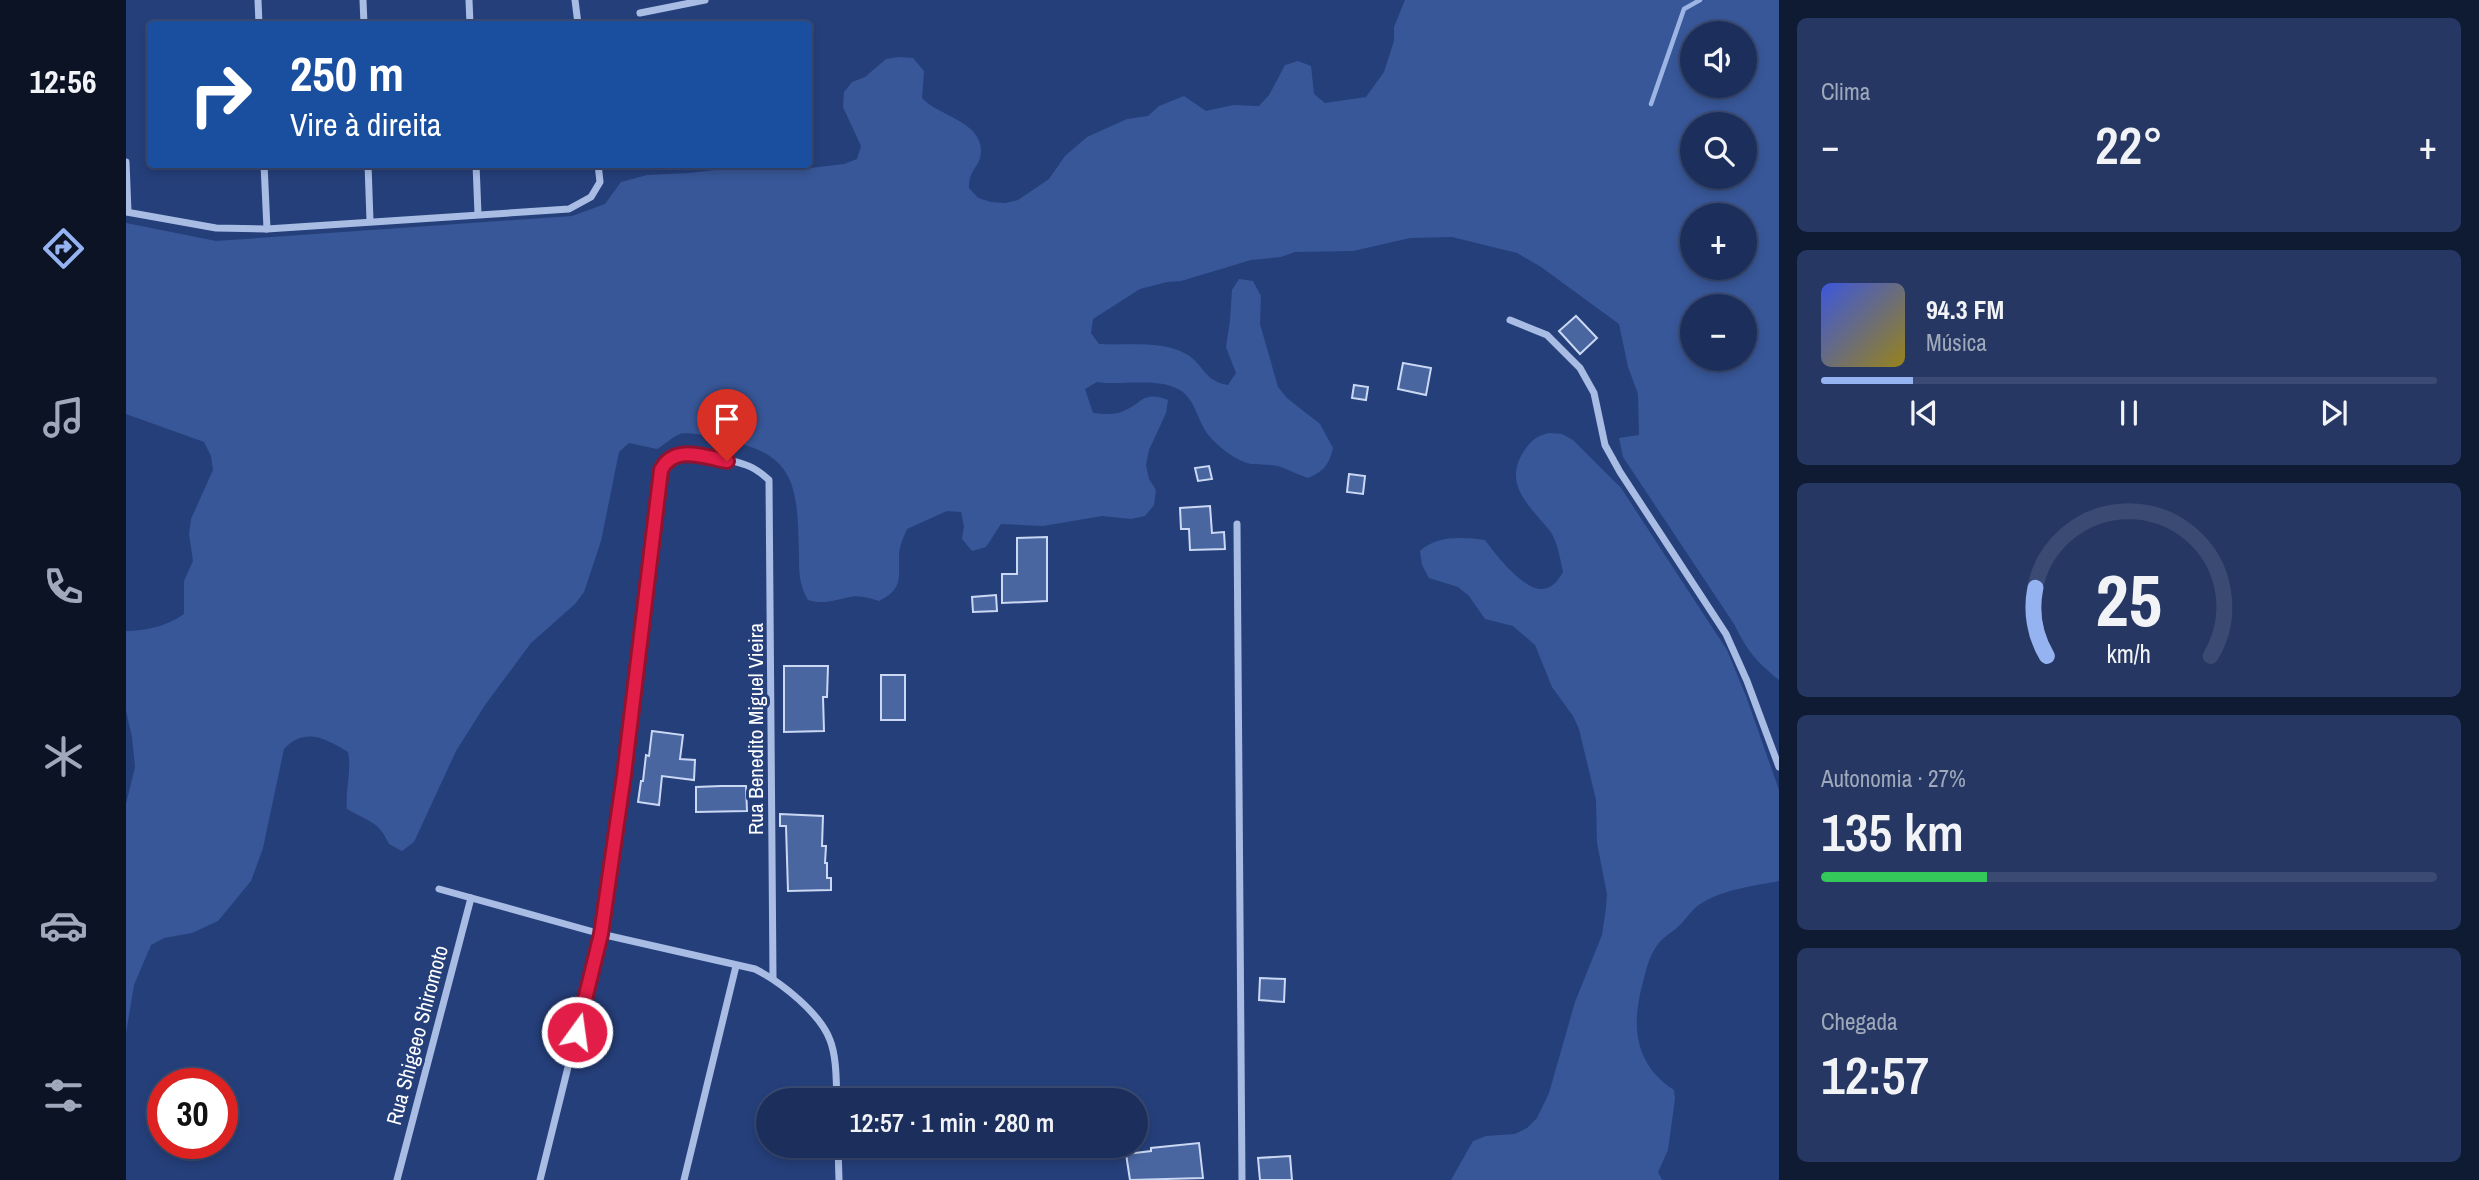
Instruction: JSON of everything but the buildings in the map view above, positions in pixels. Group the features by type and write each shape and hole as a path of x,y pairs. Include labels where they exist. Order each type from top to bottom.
{"street":[{"path":"258,0 259,21"},
{"path":"363,0 364,21"},
{"path":"469,0 470,21"},
{"path":"575,0 578,21"},
{"path":"640,13 705,0"},
{"path":"126,162 127,212 216,228 267,229 569,209 591,197 600,182 598,168"},
{"path":"264,168 267,229"},
{"path":"368,168 370,221"},
{"path":"476,168 478,214"},
{"path":"1510,320 1546,335 1580,368 1594,393 1605,445 1726,634 1747,681 1779,767"},
{"name":"Rua Benedito Miguel Vieira","path":"601,934 624,775 661,470 665,461 674,455 686,453 747,465 769,480 773,978"},
{"path":"1237,524 1242,1180"},
{"path":"439,889 601,934 755,969 773,978 821,1023 831,1041 837,1088"},
{"name":"Rua Shigeeo Shiromoto","path":"397,1180 471,898"},
{"path":"540,1180 601,934"},
{"path":"684,1180 736,966"},
{"path":"838,1158 839,1180"}],"shaded area":[{"path":"1405,0 1779,0 1779,680 1748,649 1623,457 1619,438 1639,435 1638,394 1628,367 1619,324 1541,267 1517,253 1452,237 1410,238 1353,251 1295,252 1281,257 1251,260 1181,281 1140,289 1093,319 1091,333 1099,344 1155,345 1176,350 1192,358 1214,380 1228,385 1236,373 1226,347 1232,290 1239,279 1253,281 1261,296 1260,324 1278,387 1287,398 1320,424 1333,448 1328,463 1318,473 1308,478 1278,466 1251,464 1234,457 1210,437 1189,398 1169,385 1097,382 1085,389 1093,413 1118,413 1148,397 1168,400 1166,413 1149,450 1146,465 1149,479 1156,490 1154,505 1145,516 1131,519 1102,516 1043,526 1001,524 986,547 972,551 962,539 964,526 961,512 947,511 907,529 900,550 898,583 886,597 879,601 857,596 819,602 808,600 803,589 799,573 795,497 783,468 771,457 755,448 685,433 677,435 657,449 629,443 619,452 601,541 584,592 575,604 531,643 485,705 456,751 414,842 402,851 389,844 377,826 347,809 348,752 315,737 300,738 292,742 284,749 263,848 251,881 218,921 192,933 164,938 151,945 134,985 126,1033 126,804 135,767 126,711 126,631 156,627 184,614 184,581 193,561 189,534 191,519 213,470 211,456 204,442 126,414 126,223 216,241 572,216 605,204 621,182 647,175 733,168 802,169 844,164 857,159 861,146 843,107 844,92 852,82 865,77 886,59 899,57 913,58 924,71 922,98 967,126 979,142 979,162 971,176 969,188 978,198 1005,203 1018,200 1049,179 1065,156 1087,137 1127,119 1148,116 1159,106 1184,96 1206,111 1233,105 1259,106 1269,95 1285,65 1298,61 1311,66 1314,94 1325,103 1366,97 1384,72 1394,41 1394,27"},
{"path":"1549,433 1562,434 1573,440 1621,488 1727,650 1779,790 1779,881 1729,891 1699,905 1658,944 1647,968 1637,1013 1639,1042 1643,1056 1661,1080 1674,1090 1675,1099 1668,1150 1658,1172 1662,1180 1451,1180 1473,1141 1486,1136 1515,1134 1527,1128 1537,1118 1549,1093 1575,1002 1602,935 1606,908 1607,894 1597,843 1596,800 1579,729 1573,716 1552,687 1535,645 1513,626 1485,619 1469,596 1458,587 1429,578 1422,565 1420,551 1442,540 1485,540 1527,584 1543,589 1555,583 1563,572 1557,545 1553,535 1521,494 1516,474 1518,463 1527,447 1535,439"}],"waterway":[{"path":"1651,104 1684,9 1700,0"}],"route":[{"path":"577,1032 601,934 624,775 661,470 665,461 674,455 686,453 727,461"}]}
